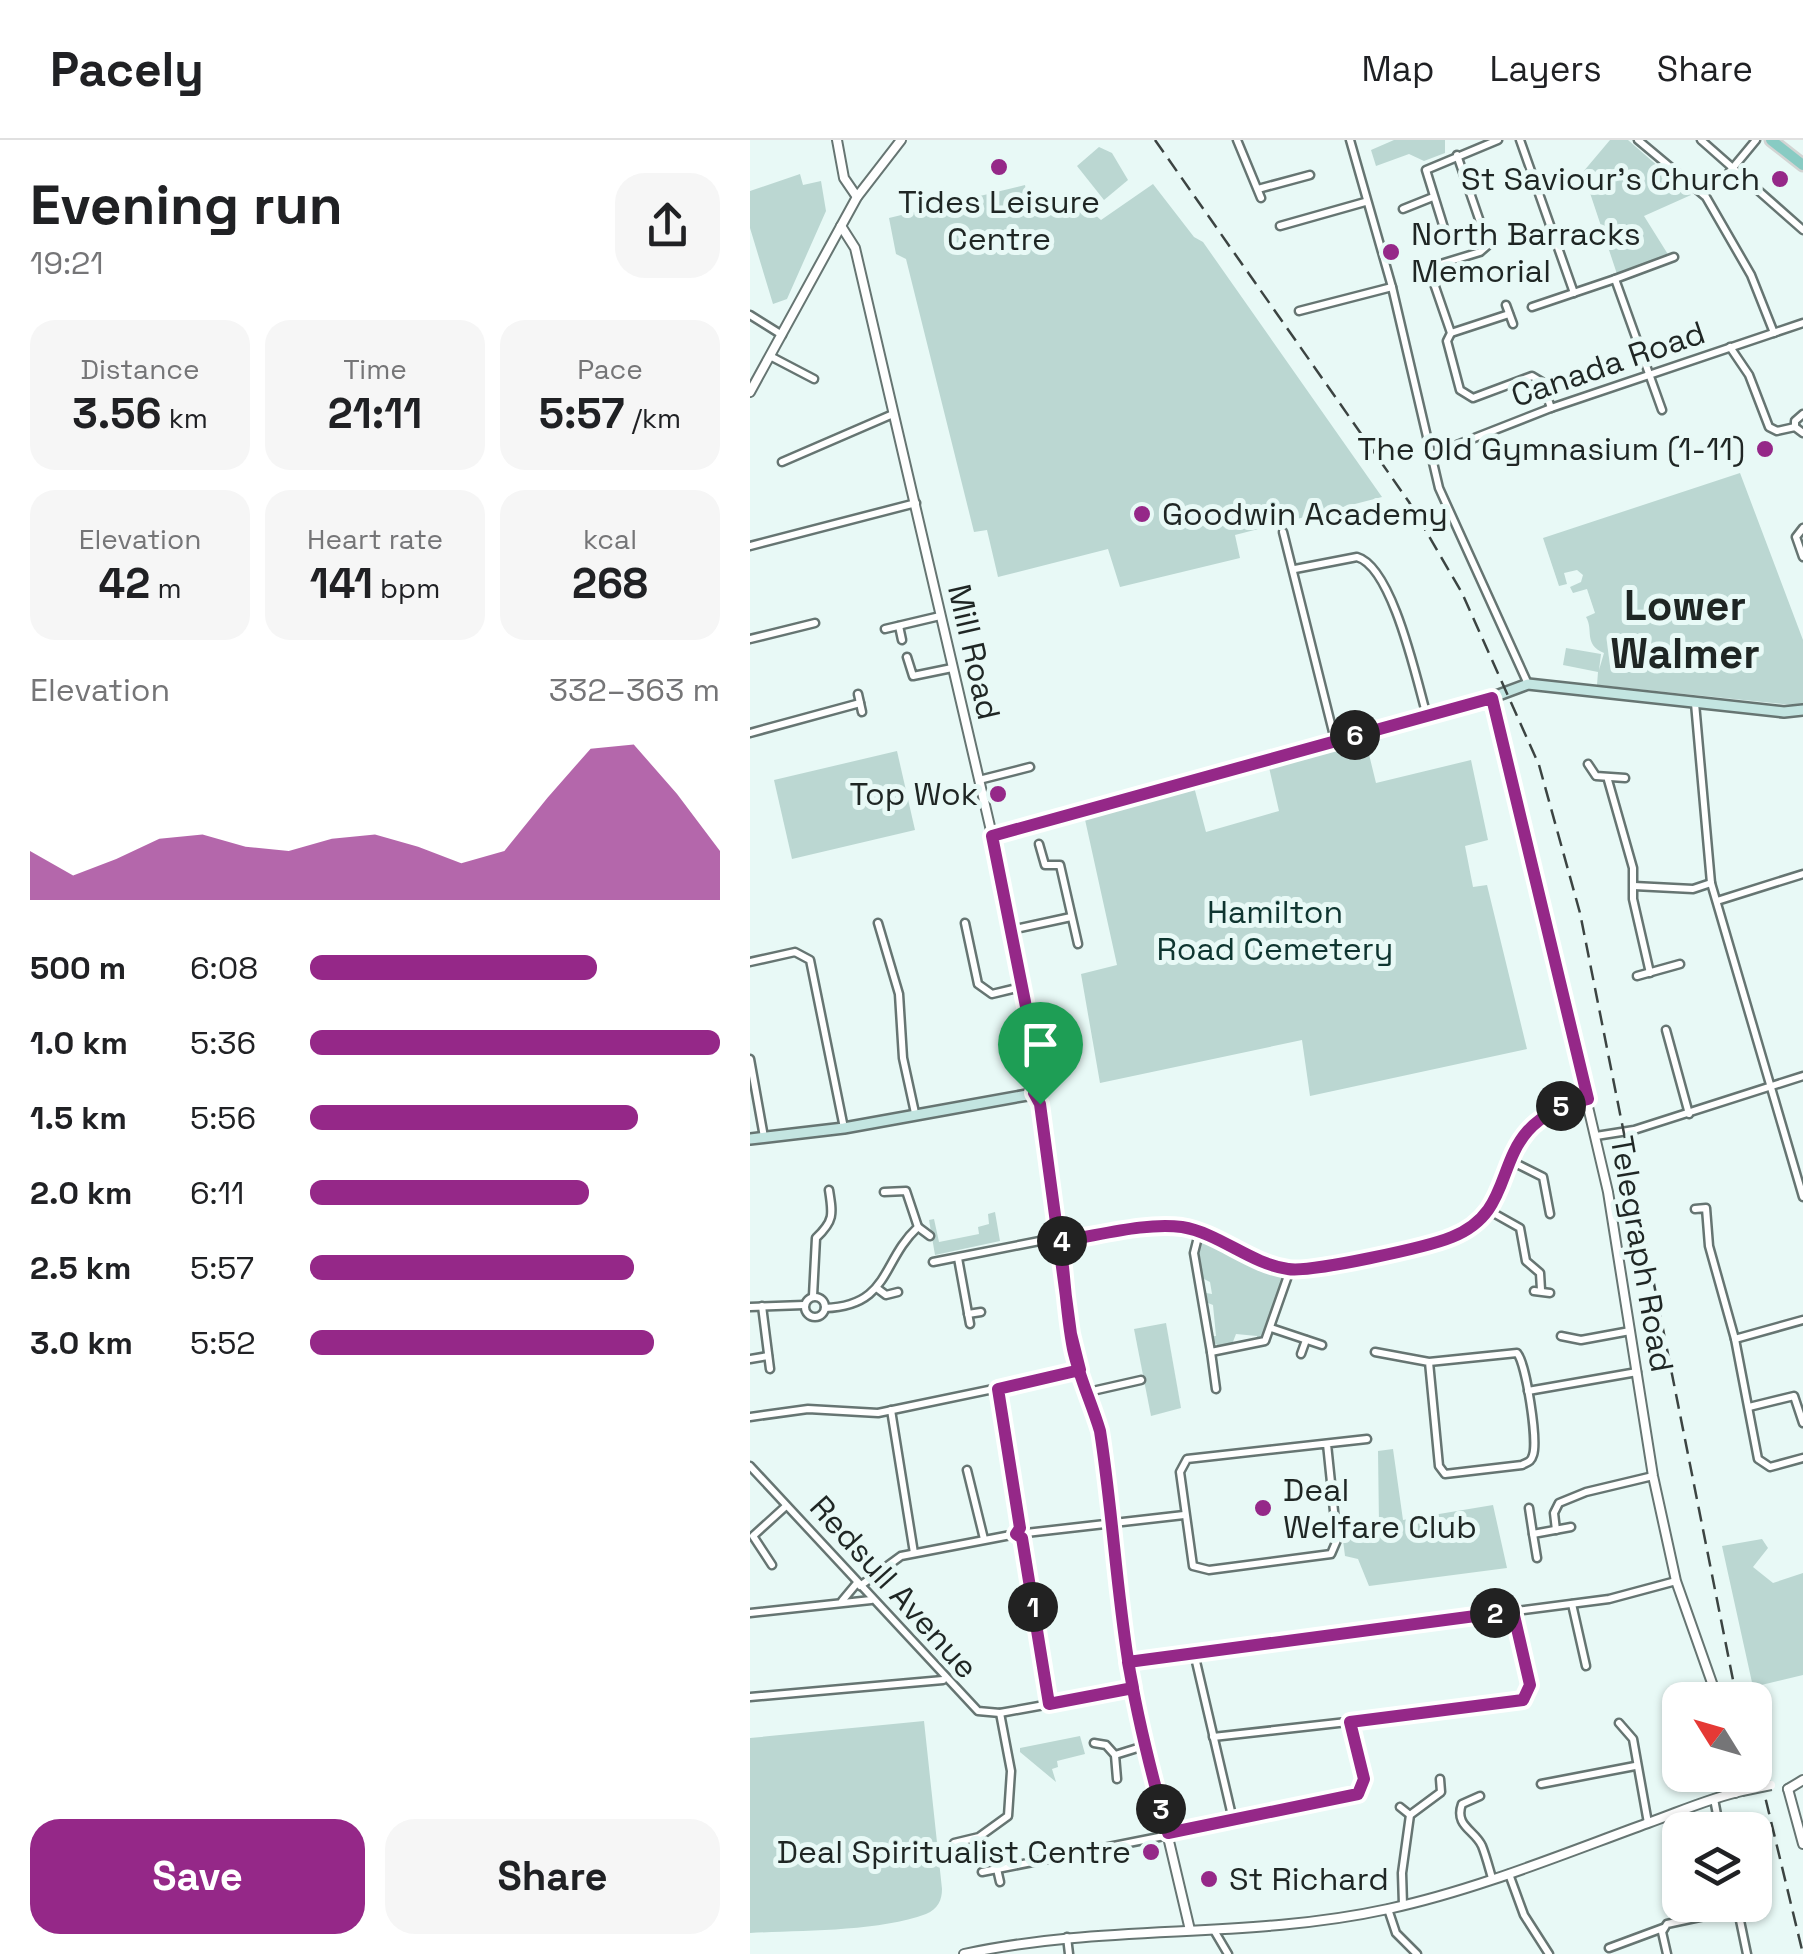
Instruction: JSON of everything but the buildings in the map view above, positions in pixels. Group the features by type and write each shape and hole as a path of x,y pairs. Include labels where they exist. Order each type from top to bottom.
{"main road":[{"path":"1771,140 1803,165"},
{"path":"992,836 1492,698 1528,684 1803,710"},
{"name":"Mill Road","path":"992,836 1039,1072 1034,1093"},
{"path":"750,1139 844,1128 1034,1093"}],"street":[{"path":"838,140 844,178 857,196"},
{"path":"750,392 857,196 902,140"},
{"path":"1237,140 1259,194 1310,175"},
{"path":"1350,140 1392,287 1430,455 1455,531 1528,684"},
{"path":"1444,228 1426,170 1498,140"},
{"path":"1520,140 1574,293"},
{"path":"1638,140 1699,188 1751,274 1774,333"},
{"path":"1701,140 1803,230"},
{"path":"1699,188 1727,175 1756,140"},
{"path":"1452,333 1430,272 1434,266 1480,252 1488,244 1457,155"},
{"path":"1300,178 1303,189"},
{"path":"1403,208 1433,197"},
{"path":"1280,226 1366,202"},
{"name":"Mill Road","path":"841,226 853,240 992,836"},
{"path":"1532,307 1674,257"},
{"path":"1615,279 1662,410"},
{"path":"1298,311 1392,287"},
{"path":"1506,304 1512,324"},
{"path":"1510,314 1452,333 1447,341 1462,395 1473,398 1532,376 1542,382 1551,408"},
{"path":"750,315 782,335"},
{"name":"Canada Road","path":"1430,455 1551,408 1803,323"},
{"path":"1730,347 1750,374 1769,427 1778,431 1796,427"},
{"path":"770,356 814,380"},
{"path":"782,462 809,444 894,414"},
{"path":"1803,414 1795,421 1803,433"},
{"path":"750,546 916,504"},
{"path":"1803,528 1796,538 1803,557"},
{"path":"1283,532 1335,740"},
{"path":"1295,569 1357,557 1371,565 1402,624 1426,716"},
{"path":"886,629 940,616"},
{"path":"750,639 816,623"},
{"path":"898,626 902,640"},
{"path":"907,656 913,676 952,668"},
{"path":"750,733 861,707 858,694"},
{"name":"Telegraph Road","path":"1492,698 1596,1136 1653,1476 1676,1580 1712,1682"},
{"path":"1695,702 1711,884 1803,1197"},
{"path":"1588,764 1596,776 1608,780 1625,778"},
{"path":"977,780 1030,767"},
{"path":"1608,780 1650,973"},
{"path":"1039,844 1045,865 1060,865 1078,944"},
{"path":"1717,901 1803,874"},
{"path":"1634,886 1693,889 1711,884"},
{"path":"1010,930 1072,918"},
{"path":"965,922 978,984 992,994 1022,986"},
{"path":"878,923 899,994 903,1058 915,1113"},
{"path":"750,962 795,952 810,960 844,1128"},
{"path":"1637,976 1680,964"},
{"path":"1666,1030 1689,1114"},
{"path":"750,1058 764,1137"},
{"path":"1596,1136 1689,1114 1803,1076"},
{"path":"1034,1093 1043,1115 1080,1370 1100,1431 1128,1662 1144,1746 1190,1930"},
{"path":"932,1262 996,1248 1168,1227 1199,1233 1290,1270 1445,1240 1472,1227 1488,1210 1520,1137 1535,1120 1551,1109 1588,1099"},
{"path":"1510,1160 1543,1177 1550,1214"},
{"path":"825,1308 814,1296 816,1238 832,1223 829,1190"},
{"path":"884,1192 906,1191 918,1227 930,1236"},
{"path":"1694,1209 1706,1208 1709,1216 1710,1246 1763,1466 1803,1458"},
{"path":"1488,1210 1520,1228 1526,1261 1534,1267 1538,1290 1550,1293"},
{"path":"825,1308 849,1304 878,1289 906,1238 918,1227"},
{"path":"1199,1233 1194,1253 1216,1389"},
{"path":"958,1258 970,1324"},
{"path":"1212,1352 1261,1344 1271,1328 1290,1270"},
{"path":"878,1289 886,1295 898,1292"},
{"path":"750,1306 804,1305 814,1296"},
{"path":"804,1305 812,1317 822,1314 825,1308"},
{"path":"762,1306 770,1369"},
{"path":"968,1314 982,1312"},
{"path":"1735,1339 1803,1320"},
{"path":"1271,1328 1322,1345"},
{"path":"1562,1336 1580,1340 1630,1331"},
{"path":"1301,1354 1306,1340"},
{"path":"1375,1352 1429,1362 1512,1351 1524,1361 1534,1450 1530,1460 1522,1466 1450,1476 1439,1466 1429,1362"},
{"path":"750,1359 768,1356"},
{"path":"750,1417 808,1409 890,1410 1080,1370"},
{"path":"1528,1391 1637,1372"},
{"path":"1088,1392 1142,1380"},
{"path":"998,1389 1049,1704"},
{"path":"1749,1406 1794,1396 1802,1423"},
{"path":"890,1410 914,1553"},
{"path":"1327,1444 1337,1540 1327,1558 1198,1569 1189,1557 1184,1515 1180,1472 1187,1459 1367,1439"},
{"name":"Redsull Avenue","path":"750,1466 978,1711 1000,1714 1133,1688"},
{"path":"966,1470 984,1540"},
{"path":"1556,1530 1554,1513 1564,1501 1653,1476"},
{"path":"772,1565 751,1534 786,1506"},
{"path":"1529,1508 1537,1558"},
{"path":"842,1602 890,1561 914,1553 1021,1533 1184,1515"},
{"path":"1533,1534 1570,1527"},
{"path":"1128,1662 1572,1604 1676,1580"},
{"path":"750,1613 872,1600"},
{"path":"1572,1604 1586,1666"},
{"path":"1214,1737 1523,1700 1530,1685 1513,1611"},
{"path":"1194,1654 1233,1820"},
{"path":"914,1679 928,1661"},
{"path":"750,1696 914,1679 946,1680"},
{"path":"954,1843 980,1837 1008,1816 1010,1771 1000,1714"},
{"path":"982,1872 1358,1794 1364,1779 1350,1722"},
{"path":"1619,1723 1634,1739 1635,1766 1648,1824"},
{"path":"1094,1743 1106,1745 1115,1755 1118,1778"},
{"path":"1115,1755 1144,1746"},
{"path":"1540,1784 1635,1766"},
{"path":"1403,1905 1402,1874 1410,1815 1441,1792 1440,1779"},
{"path":"1772,1785 1788,1789 1803,1780"},
{"path":"1550,1782 1552,1792"},
{"path":"1788,1789 1803,1844"},
{"path":"964,1954 1067,1936 1219,1931 1388,1909 1508,1873 1738,1792"},
{"path":"1480,1796 1462,1804 1459,1812 1466,1829 1481,1842 1492,1878"},
{"path":"1714,1799 1717,1812"},
{"path":"1400,1806 1410,1815"},
{"path":"997,1869 1000,1882"},
{"path":"1508,1873 1524,1915 1548,1954"},
{"path":"1388,1909 1396,1933 1414,1953"},
{"path":"1616,1948 1682,1922"},
{"path":"1740,1922 1747,1954"},
{"path":"1664,1927 1662,1937 1667,1954"},
{"path":"1219,1931 1225,1951"},
{"path":"1067,1936 1070,1954"}],"green space":[{"path":"1394,140 1445,140 1445,153 1424,161 1409,154 1376,166 1371,150"},
{"path":"1610,140 1628,140 1691,195 1644,216 1669,256 1617,274 1583,172"},
{"path":"1099,147 1112,153 1128,180 1104,200 1077,166"},
{"path":"800,174 803,185 821,181 826,211 787,299 773,304 750,228 750,191"},
{"name":"Goodwin Academy","path":"1153,184 1194,237 1203,242 1382,497 1235,535 1240,558 1120,587 1108,549 998,577 987,530 974,532 906,259 896,254 889,218 1025,185 1027,196 1038,194 1043,216 1086,207 1101,220"},
{"path":"1740,473 1803,640 1803,706 1597,685 1598,672 1563,665 1566,648 1601,654 1599,670 1604,653 1591,641 1586,617 1595,613 1587,589 1573,593 1570,587 1581,582 1583,575 1577,570 1564,573 1567,584 1559,586 1543,538"},
{"name":"Hamilton Road Cemetery","path":"1365,738 1376,783 1471,760 1488,840 1465,846 1473,887 1487,885 1527,1049 1310,1096 1302,1040 1100,1083 1081,974 1117,965 1084,815 1193,783 1206,832 1279,811 1268,763"},
{"path":"897,751 915,830 792,859 774,780"},
{"path":"995,1212 1000,1241 935,1255 929,1220 934,1219 939,1242 979,1234 978,1227 989,1224 988,1214"},
{"path":"1206,1241 1285,1275 1266,1336 1256,1343 1257,1336 1236,1334 1231,1347 1221,1348 1212,1341 1211,1336 1216,1336 1213,1305 1208,1303 1206,1293 1212,1294 1210,1282 1200,1277 1196,1252 1199,1243"},
{"path":"1166,1323 1181,1408 1151,1416 1134,1329"},
{"path":"1393,1449 1403,1520 1493,1505 1507,1568 1369,1586 1358,1559 1345,1556 1342,1532 1379,1525 1378,1451"},
{"path":"1762,1539 1768,1548 1753,1567 1773,1583 1803,1573 1803,1675 1772,1682 1752,1682 1722,1546"},
{"path":"924,1721 942,1889 936,1907 926,1914 885,1924 750,1933 750,1738"},
{"path":"1080,1736 1085,1754 1057,1761 1058,1767 1052,1769 1056,1782 1020,1752 1020,1748"}],"railway":[{"path":"1155,140 1409,502 1462,593 1539,765 1580,913 1733,1682"},
{"path":"1764,1792 1803,1954"}],"place":[{"name":"Tides Leisure Centre","path":"999,167"},
{"name":"St Saviour's Church","path":"1780,179"},
{"name":"North Barracks Memorial","path":"1391,252"},
{"name":"The Old Gymnasium (1-11)","path":"1765,449"},
{"name":"Goodwin Academy","path":"1142,514"},
{"name":"Top Wok","path":"998,794"},
{"name":"Deal Welfare Club","path":"1263,1508"},
{"name":"Deal Spiritualist Centre","path":"1151,1852"},
{"name":"St Richard","path":"1209,1879"}],"district":[{"name":"Lower Walmer","path":"1685,629"}],"route":[{"path":"1040,1104 1034,1093 1039,1072 992,836 1492,698 1588,1099 1551,1109 1528,1126 1488,1210 1472,1227 1445,1240 1290,1270 1178,1226 1060,1241 1071,1334 1074,1353 1094,1412 1100,1431 1128,1662 1133,1688 1144,1746 1168,1833 1354,1797 1362,1790 1364,1779 1350,1722 1523,1700 1530,1685 1513,1611 1128,1662 1133,1688 1049,1704 1022,1538 1016,1534 1020,1528 998,1389 1063,1376 1080,1370 1071,1334 1040,1104"}]}
